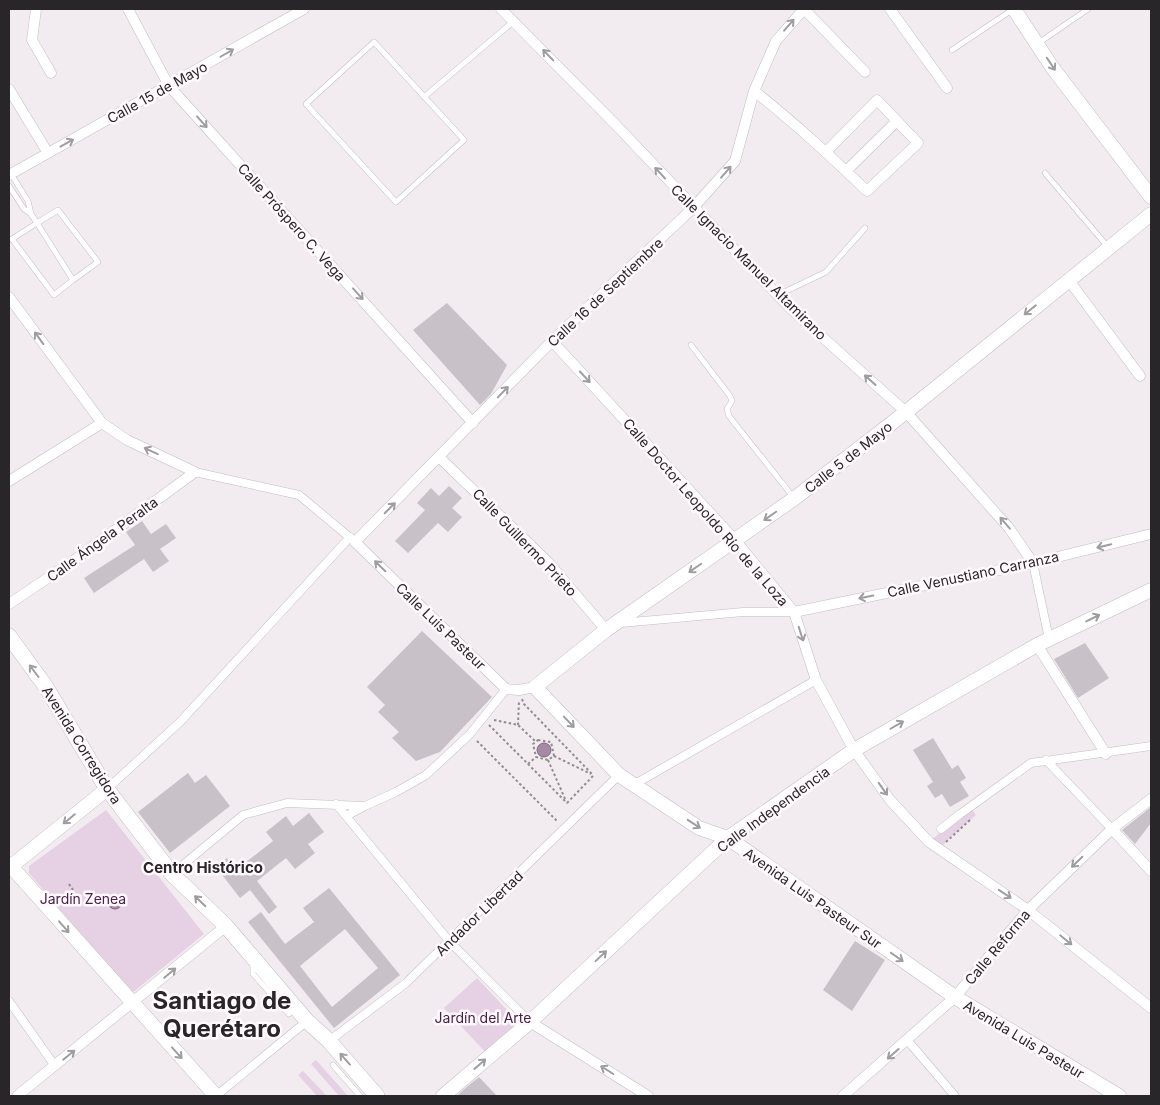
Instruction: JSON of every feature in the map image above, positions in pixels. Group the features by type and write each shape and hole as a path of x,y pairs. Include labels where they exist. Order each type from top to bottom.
{"main road":[{"name":"Avenida Corregidora","path":"9,636 46,687 107,789 172,874 226,926 307,1021 329,1041 377,1096"}],"street":[{"path":"36,9 32,40 51,73"},
{"name":"Calle Próspero C. Vega","path":"128,9 169,86 473,423"},
{"name":"Calle 15 de Mayo","path":"10,174 304,9"},
{"name":"Calle Ignacio Manuel Altamirano","path":"501,9 616,124 693,208 777,295 906,412 1009,528 1034,563"},
{"path":"804,9 864,72"},
{"name":"Calle 16 de Septiembre","path":"353,540 440,458 552,341 693,208 735,161 754,91 776,41 804,9"},
{"path":"890,9 947,88"},
{"path":"1014,9 1052,67 1151,197"},
{"path":"9,89 48,153"},
{"path":"754,91 826,152 867,191 918,143 877,100 826,152"},
{"path":"846,171 897,121"},
{"name":"Calle 5 de Mayo","path":"536,687 611,626 795,498 906,412 1068,279 1151,214"},
{"path":"1068,279 1140,376"},
{"path":"9,297 102,423 126,440 195,472 299,495 353,540 180,722 107,789 9,866 216,1096 307,1021"},
{"name":"Calle Doctor Leopoldo Río de la Loza","path":"552,341 735,540 794,612 816,680 854,750 890,800 939,850 1028,910 1151,1008"},
{"path":"9,481 102,423"},
{"name":"Calle Guillermo Prieto","path":"440,458 548,562 611,626"},
{"name":"Calle Ángela Peralta","path":"9,604 73,561 195,472"},
{"name":"Calle Venustiano Carranza","path":"794,612 1034,563 1151,534"},
{"name":"Calle Luis Pasteur","path":"353,540 506,689"},
{"path":"1034,563 1043,642 1106,754"},
{"name":"Calle Independencia","path":"444,1096 530,1022 728,838 854,750 1043,642 1151,590"},
{"path":"611,626 742,612 794,612"},
{"path":"635,784 816,680"},
{"path":"346,816 426,775 470,734 506,689 519,690 536,687"},
{"name":"Avenida Luis Pasteur Sur","path":"536,687 619,775 699,828 728,838 955,997"},
{"path":"941,829 1031,763 1106,754 1151,746"},
{"path":"1046,760 1151,871"},
{"name":"Andador Libertad","path":"329,1041 406,983 619,775"},
{"name":"Calle Reforma","path":"844,1096 908,1041 955,997 1028,910 1112,829 1151,799"},
{"path":"172,874 243,815 287,803 365,806"},
{"path":"336,804 450,942 530,1022 648,1096"},
{"path":"18,1096 226,926"},
{"name":"Avenida Luis Pasteur","path":"955,997 1119,1096"},
{"path":"9,1001 55,1066"},
{"path":"908,1041 955,1096"}],"lane":[{"path":"952,50 1014,9"},
{"path":"1038,44 1088,9"},
{"path":"424,96 514,21"},
{"path":"374,42 424,96 464,140 396,202 306,104 374,42"},
{"path":"1045,173 1109,247"},
{"path":"10,174 28,201 31,214 73,280"},
{"path":"9,186 24,209 31,214"},
{"path":"58,210 98,262 54,295 12,239 37,223 58,210"},
{"path":"777,295 826,272 865,228"},
{"path":"691,346 730,396 732,401 727,409 729,416 795,498"},
{"path":"252,957 253,974 289,1014"},
{"path":"334,1065 360,1096"}],"path":[{"path":"518,725 519,690"},
{"path":"519,690 524,704 593,775"},
{"path":"482,718 518,725 536,741 551,742 557,737"},
{"path":"482,718 567,803"},
{"path":"470,734 565,829"},
{"path":"536,741 533,744 536,757"},
{"path":"551,742 554,756"},
{"path":"554,756 593,775"},
{"path":"536,757 548,760 554,756"},
{"path":"528,764 536,757"},
{"path":"548,760 567,803"},
{"path":"567,803 593,775"},
{"path":"939,850 949,838 976,815 964,811"},
{"path":"69,884 73,890"}],"green space":[{"path":"970,807 976,815 949,838 939,850 929,842"},
{"name":"Jardín Zenea","path":"106,810 204,934 131,994 29,873 29,866"},
{"name":"Jardín del Arte","path":"477,978 521,1025 488,1055 444,1008"},
{"path":"316,1060 348,1096 339,1096 311,1064"},
{"path":"303,1071 327,1096 317,1096 298,1075"}],"shaded area":[{"path":"541,743 547,743 551,750 547,757 541,757 537,753 537,747"},
{"path":"115,895 120,897 122,902 120,907 115,909 110,907 108,902 110,897"}],"building":[{"path":"447,303 507,365 491,394 480,405 413,330"},
{"path":"449,486 462,498 452,508 462,517 448,532 438,523 408,553 395,541 425,510 417,503 431,488 439,496"},
{"path":"142,521 151,534 166,524 176,538 160,549 169,561 153,572 144,559 94,593 84,578 135,545 126,532"},
{"path":"422,631 492,697 440,752 416,761 392,738 399,732 378,712 385,705 367,687"},
{"path":"1085,643 1109,678 1078,698 1054,659"},
{"path":"933,738 952,769 958,765 966,778 960,782 969,796 950,807 942,794 935,798 927,786 933,782 913,750"},
{"path":"188,773 195,783 206,775 230,806 170,853 138,812"},
{"path":"1151,807 1151,823 1135,844 1122,830"},
{"path":"309,813 324,832 308,844 315,853 295,869 286,858 257,881 277,907 269,914 250,890 240,898 216,867 227,858 236,870 273,841 266,832 286,816 293,826"},
{"path":"329,888 400,975 334,1028 248,922 261,912 285,944 314,922 303,908","holes":["345,929 378,968 332,1007 300,966"]},
{"path":"855,941 885,960 852,1011 823,990"},
{"path":"479,1077 497,1096 457,1096 463,1090"}],"district":[{"name":"Centro Histórico","path":"203,867"},
{"name":"Santiago de Querétaro","path":"222,1014"}]}
